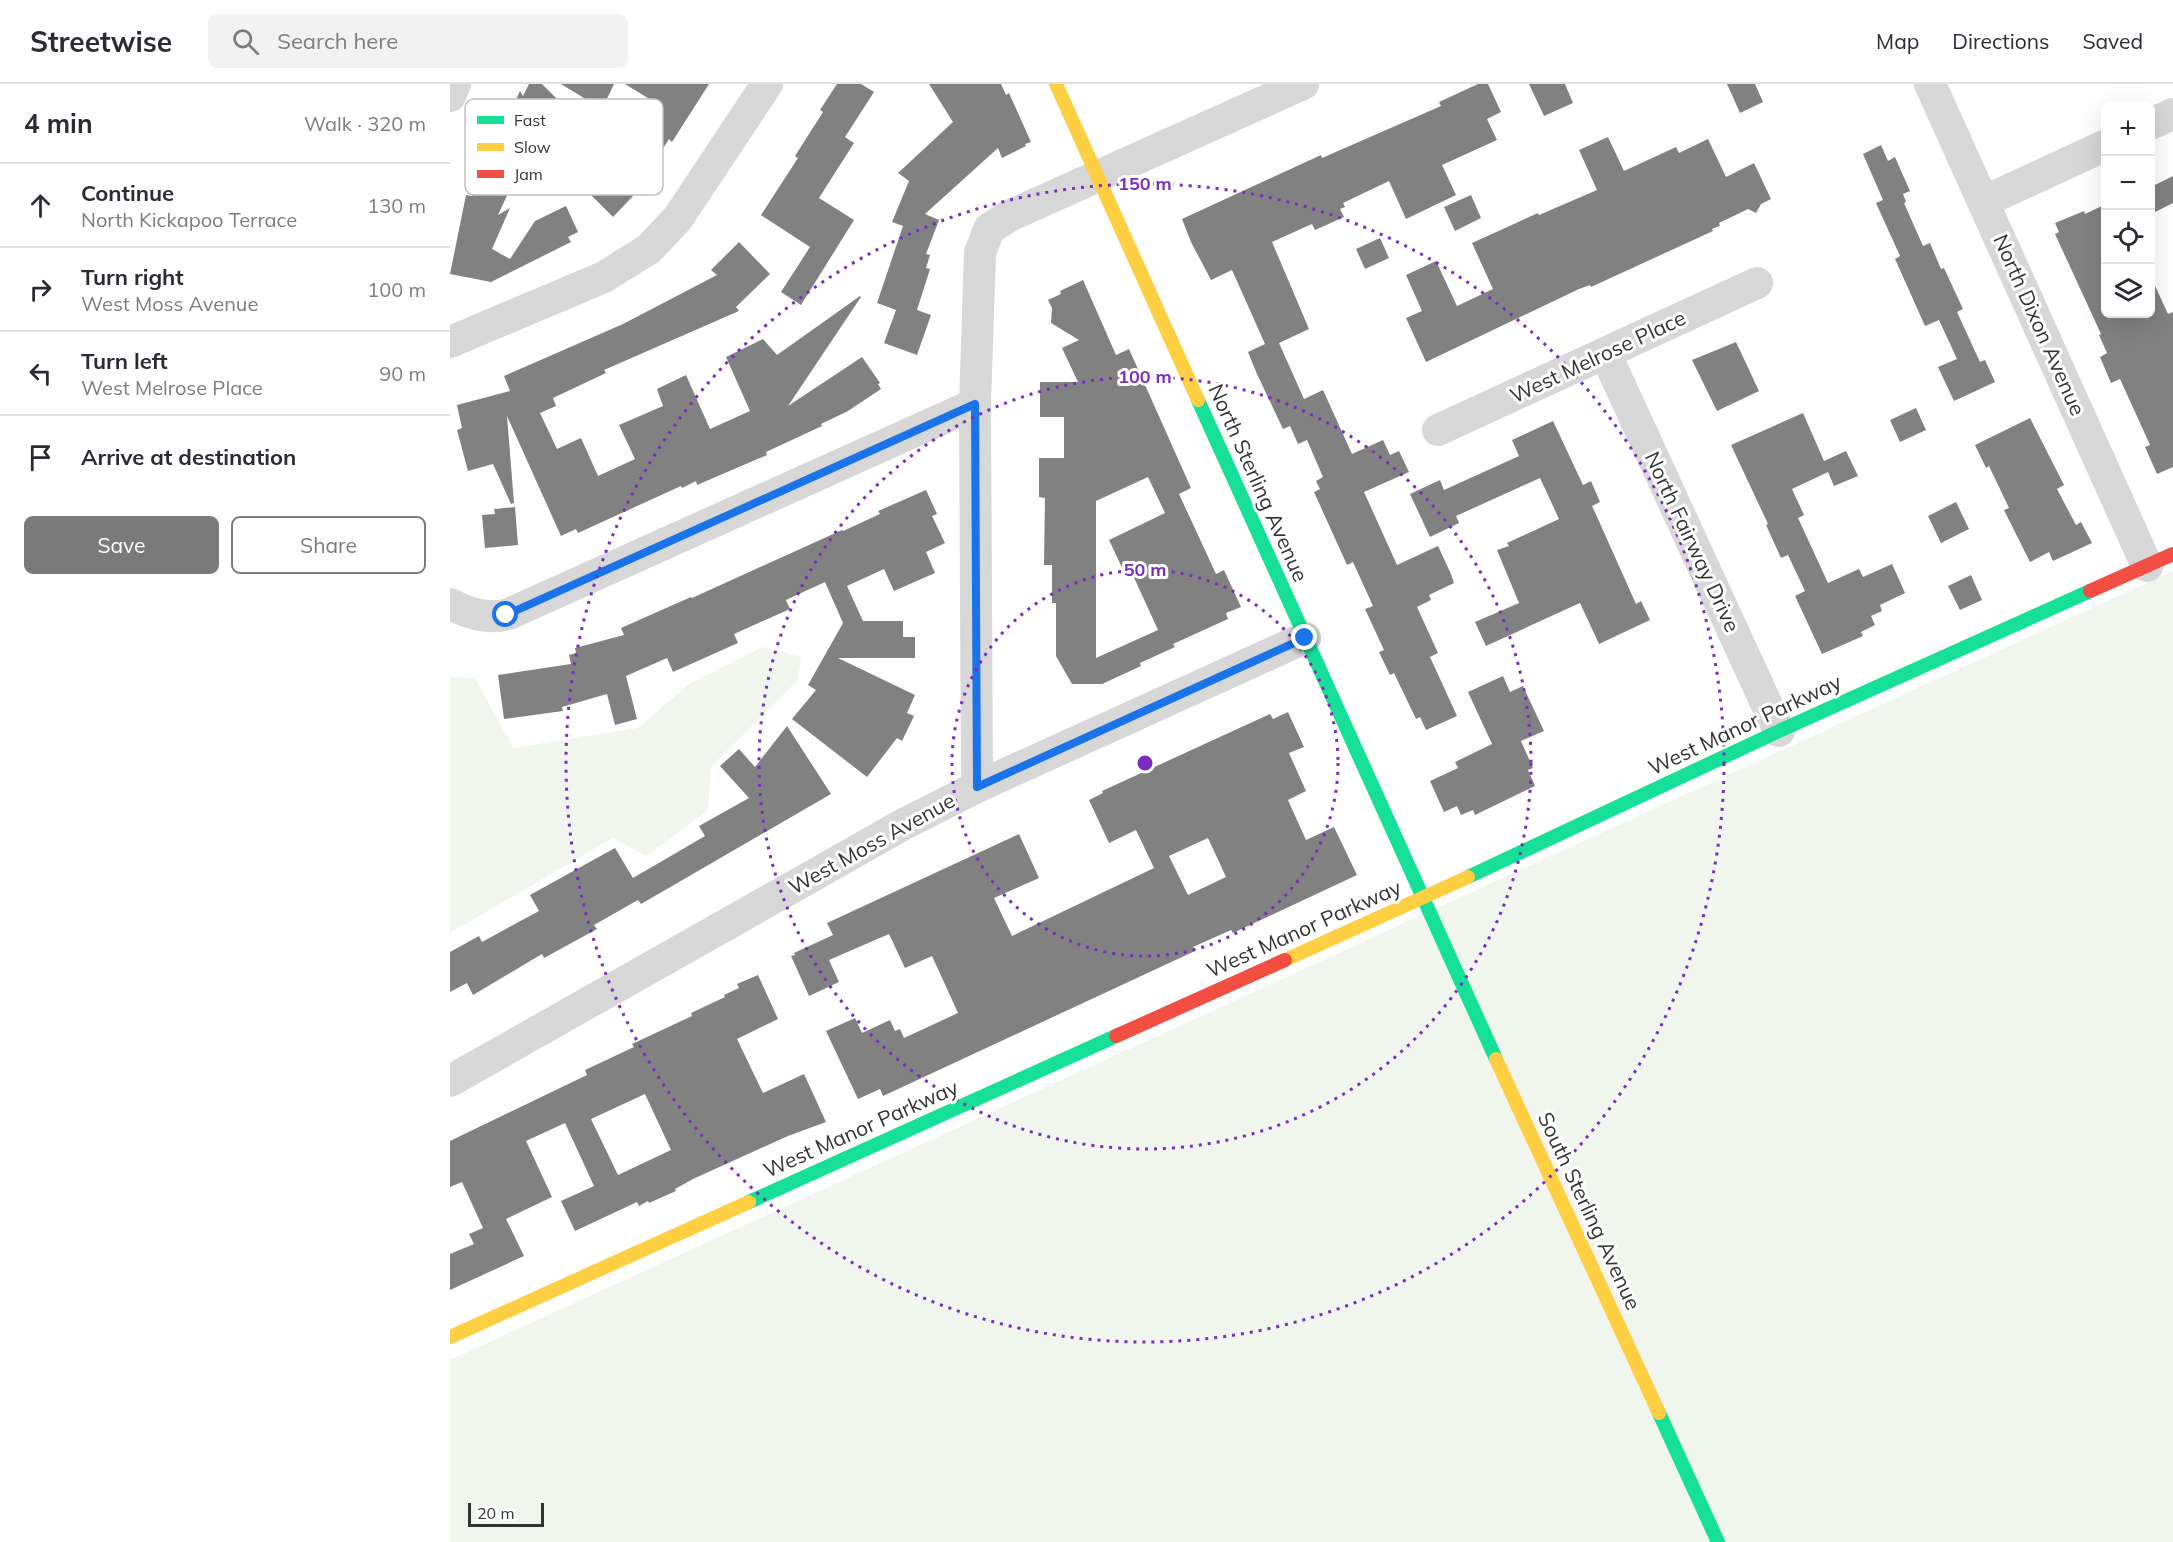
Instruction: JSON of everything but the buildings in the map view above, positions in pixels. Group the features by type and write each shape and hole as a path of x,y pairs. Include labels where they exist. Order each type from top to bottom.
{"street":[{"path":"450,96 455,84"},
{"path":"450,342 604,277 649,249 678,218 767,84"},
{"name":"North Sterling Avenue","path":"1056,84 1422,898"},
{"name":"West Moss Avenue","path":"450,1081 903,824 977,787 975,404 980,253 989,229 1009,216 1303,84"},
{"name":"North Dixon Avenue","path":"1930,84 1983,202 2160,560"},
{"path":"2155,122 2173,114"},
{"path":"1983,202 2101,147"},
{"name":"West Melrose Place","path":"1438,430 1757,283"},
{"name":"North Fairway Drive","path":"1605,353 1779,731"},
{"path":"450,604 482,616 511,613 975,404"},
{"name":"West Manor Parkway","path":"450,1337 1422,898 1779,731 2160,560"},
{"path":"977,787 1305,638"},
{"name":"South Sterling Avenue","path":"1422,898 1718,1542"}],"shaded area":[{"path":"2173,571 2173,1542 450,1542 450,1360"},
{"path":"762,647 801,657 798,680 711,767 708,810 646,856 613,838 450,933 450,677 475,678 513,748 638,728 689,684"}],"traffic: fast":[{"path":"1198,400 1496,1059"},
{"path":"1468,877 1779,731 2090,591"},
{"path":"749,1202 1116,1036"},
{"path":"1659,1413 1718,1542"}],"traffic: slow":[{"path":"1056,84 1198,400"},
{"path":"1285,960 1468,877"},
{"path":"1496,1059 1659,1413"},
{"path":"450,1337 749,1202"}],"traffic: jam":[{"path":"2090,591 2173,554"},
{"path":"1116,1036 1285,960"}],"route":[{"path":"506,615 975,404 977,787 1305,638"}]}
